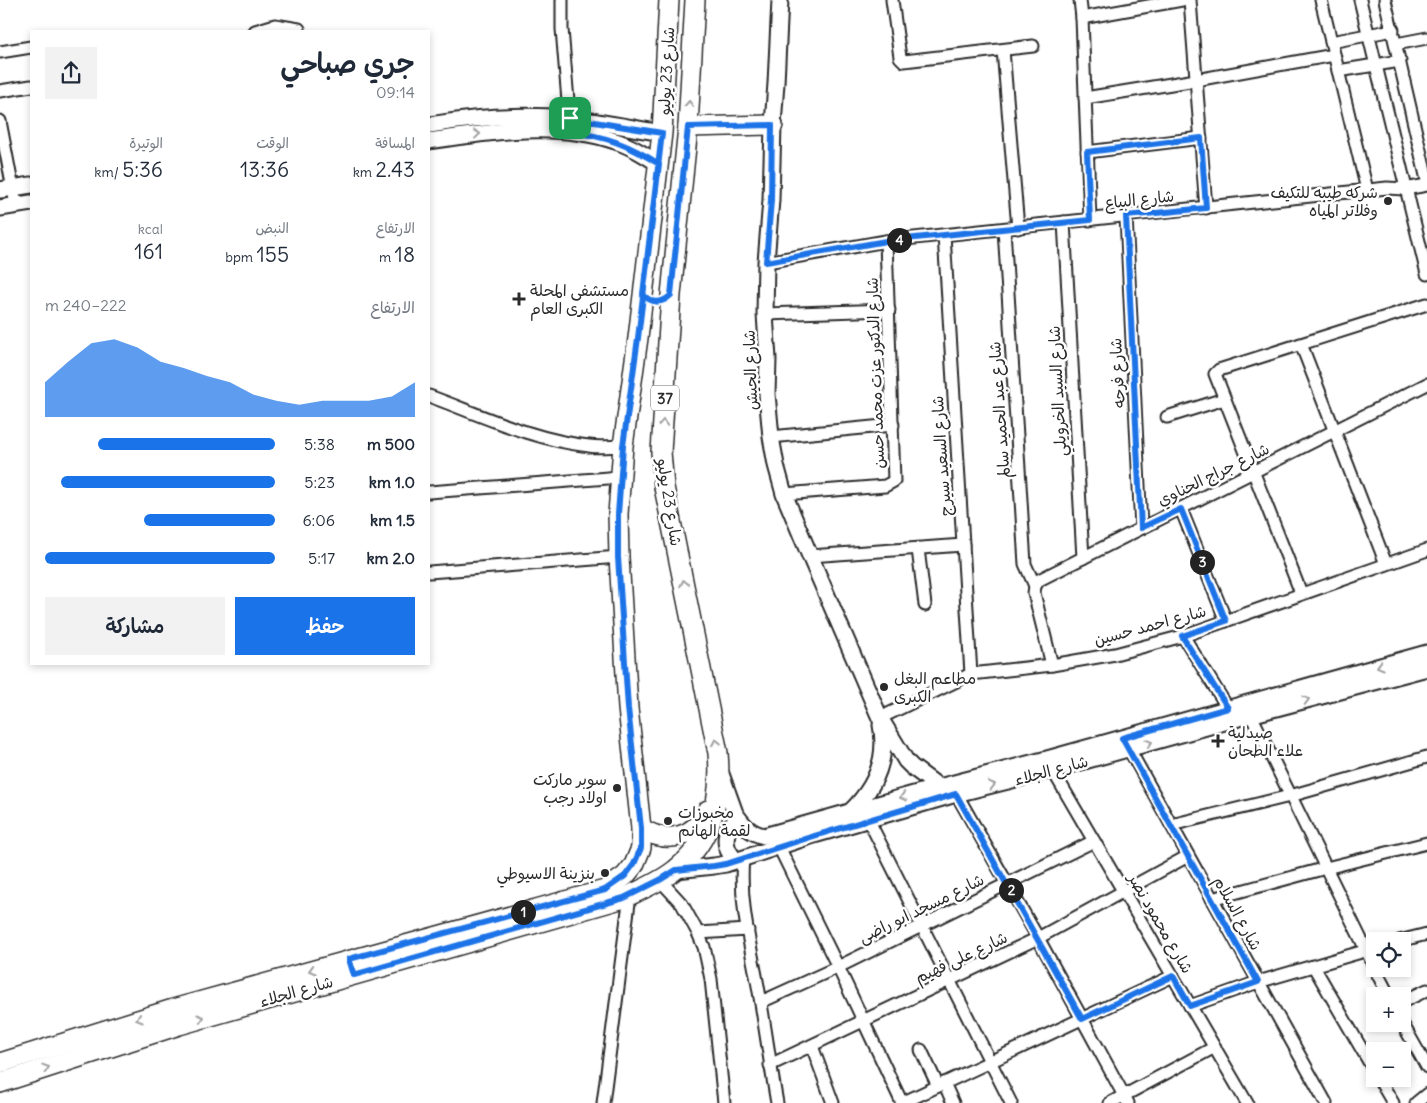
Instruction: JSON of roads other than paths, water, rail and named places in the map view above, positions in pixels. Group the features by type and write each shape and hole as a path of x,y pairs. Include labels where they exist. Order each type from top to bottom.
{"main road":[{"path":"669,6 695,6"},
{"name":"شارع 23 يوليو","path":"641,828 628,708 618,557 618,514 623,446 659,164 669,6"},
{"name":"شارع 23 يوليو","path":"695,6 688,127 671,295 661,452 662,475 718,753 720,771 717,790"},
{"path":"688,127 772,125"},
{"path":"643,294 646,298 657,302 671,295"},
{"path":"638,338 654,334 669,343"},
{"path":"641,828 650,834 660,837 680,836 690,832 704,816 717,790"},
{"name":"شارع الجلاء","path":"0,1063 173,1009 352,967 630,895 668,875 696,848 710,827 714,814 717,790"},
{"name":"شارع الجلاء","path":"0,1083 352,967 605,890 625,876 634,864 641,848 641,828"}],"street":[{"path":"562,0 562,29 570,125"},
{"name":"شارع الجيش","path":"780,0 772,125 771,200 766,262 767,394 771,437 784,494 880,718 906,761 912,767 949,788"},
{"path":"892,0 900,57 904,61 1034,46"},
{"path":"1080,0 1090,220"},
{"path":"1082,18 1182,0"},
{"path":"1190,0 1206,208"},
{"path":"1321,0 1367,190"},
{"path":"1360,0 1427,274"},
{"path":"1385,0 1427,180"},
{"path":"258,30 275,25 294,29"},
{"path":"1331,42 1393,30"},
{"path":"1396,44 1427,38"},
{"path":"0,52 30,47"},
{"path":"1003,50 1018,228"},
{"path":"1085,98 1334,55"},
{"path":"1338,72 1400,61"},
{"path":"0,91 30,86"},
{"path":"430,125 488,117 516,116 570,125 662,133"},
{"path":"0,122 6,189 16,205"},
{"path":"430,141 490,133 545,131 570,125 594,135 617,141 639,151 659,164"},
{"path":"1087,152 1201,138"},
{"path":"6,189 30,185"},
{"name":"شارع البياع","path":"766,262 886,241 1367,190 1405,189 1427,185"},
{"path":"0,208 30,203"},
{"name":"شارع فرحه","path":"1126,216 1141,528"},
{"name":"شارع السيد الخرويلي","path":"1064,222 1083,558"},
{"name":"شارع عبد الحميد سالم","path":"1004,229 1025,564 1035,586"},
{"name":"شارع السعيد سيرج","path":"944,235 971,674"},
{"name":"شارع الدكتور عزت محمد حسن","path":"784,494 889,485 895,478 886,241"},
{"path":"1301,593 1215,376 1216,372 1427,304"},
{"path":"765,314 888,310"},
{"path":"1301,344 1386,564"},
{"name":"شارع جراج الحناوي","path":"1035,586 1045,576 1335,432 1427,384"},
{"path":"430,396 544,438 591,447 623,446"},
{"path":"1167,417 1224,399"},
{"path":"771,437 893,425"},
{"path":"430,492 621,477"},
{"path":"1181,509 1226,621"},
{"path":"810,556 963,545"},
{"path":"918,549 924,605"},
{"name":"شارع احمد حسين","path":"880,718 971,674 1052,665 1114,654 1182,636 1427,550"},
{"path":"430,572 618,557"},
{"path":"1035,586 1034,593 1052,665"},
{"path":"1182,636 1232,714"},
{"name":"شارع الجلاء","path":"738,819 751,832 764,836 850,812 1049,765 1232,714 1427,653"},
{"name":"شارع الجلاء","path":"1232,714 1251,715 1427,668"},
{"path":"1251,715 1326,868 1366,942"},
{"name":"شارع الجيش","path":"850,812 863,800 879,770 883,752 880,718"},
{"name":"شارع السلام","path":"1125,743 1326,1103"},
{"path":"1171,825 1290,796 1427,756"},
{"name":"شارع محمود نصر","path":"1049,765 1247,1103"},
{"path":"720,771 738,819 731,825 726,839 727,848 739,859 741,894 777,1103"},
{"path":"949,788 1007,883 1126,1100"},
{"name":"شارع الجلاء","path":"668,875 714,866 868,820 949,788"},
{"path":"868,820 1011,1103"},
{"name":"شارع مسجد ابو راضى","path":"761,1002 838,967 1094,841"},
{"path":"1212,899 1427,843"},
{"path":"779,847 902,1103 1173,976"},
{"name":"شارع على فهيم","path":"770,1065 1038,938 1188,856"},
{"path":"668,875 704,947 711,979 724,1103"},
{"path":"603,1103 630,895"},
{"path":"698,933 748,930"},
{"path":"1411,938 1427,934"},
{"path":"1190,1006 1258,982 1366,950"},
{"path":"1314,966 1366,1056"},
{"path":"1411,998 1427,990"},
{"path":"1352,1032 1362,1026"},
{"path":"1409,1032 1424,1053 1427,1067"},
{"path":"812,1046 833,1103"},
{"path":"1110,1103 1126,1100 1215,1047"},
{"path":"921,1050 953,1103"},
{"path":"1384,1087 1393,1103"},
{"path":"1416,1103 1427,1094"}],"place":[{"name":"شركه طيبه للتكيف وفلاتر المياه","path":"1388,201"},
{"name":"مستشفى المحلة الكبرى العام","path":"519,299"},
{"name":"مطاعم البغل الكبرى","path":"884,687"},
{"name":"صيدلية علاء الطحان","path":"1218,741"},
{"name":"سوبر ماركت اولاد رجب","path":"617,788"},
{"name":"مخبوزات لقمة الهانم","path":"668,821"},
{"name":"بنزينة الاسيوطي","path":"605,873"}]}
